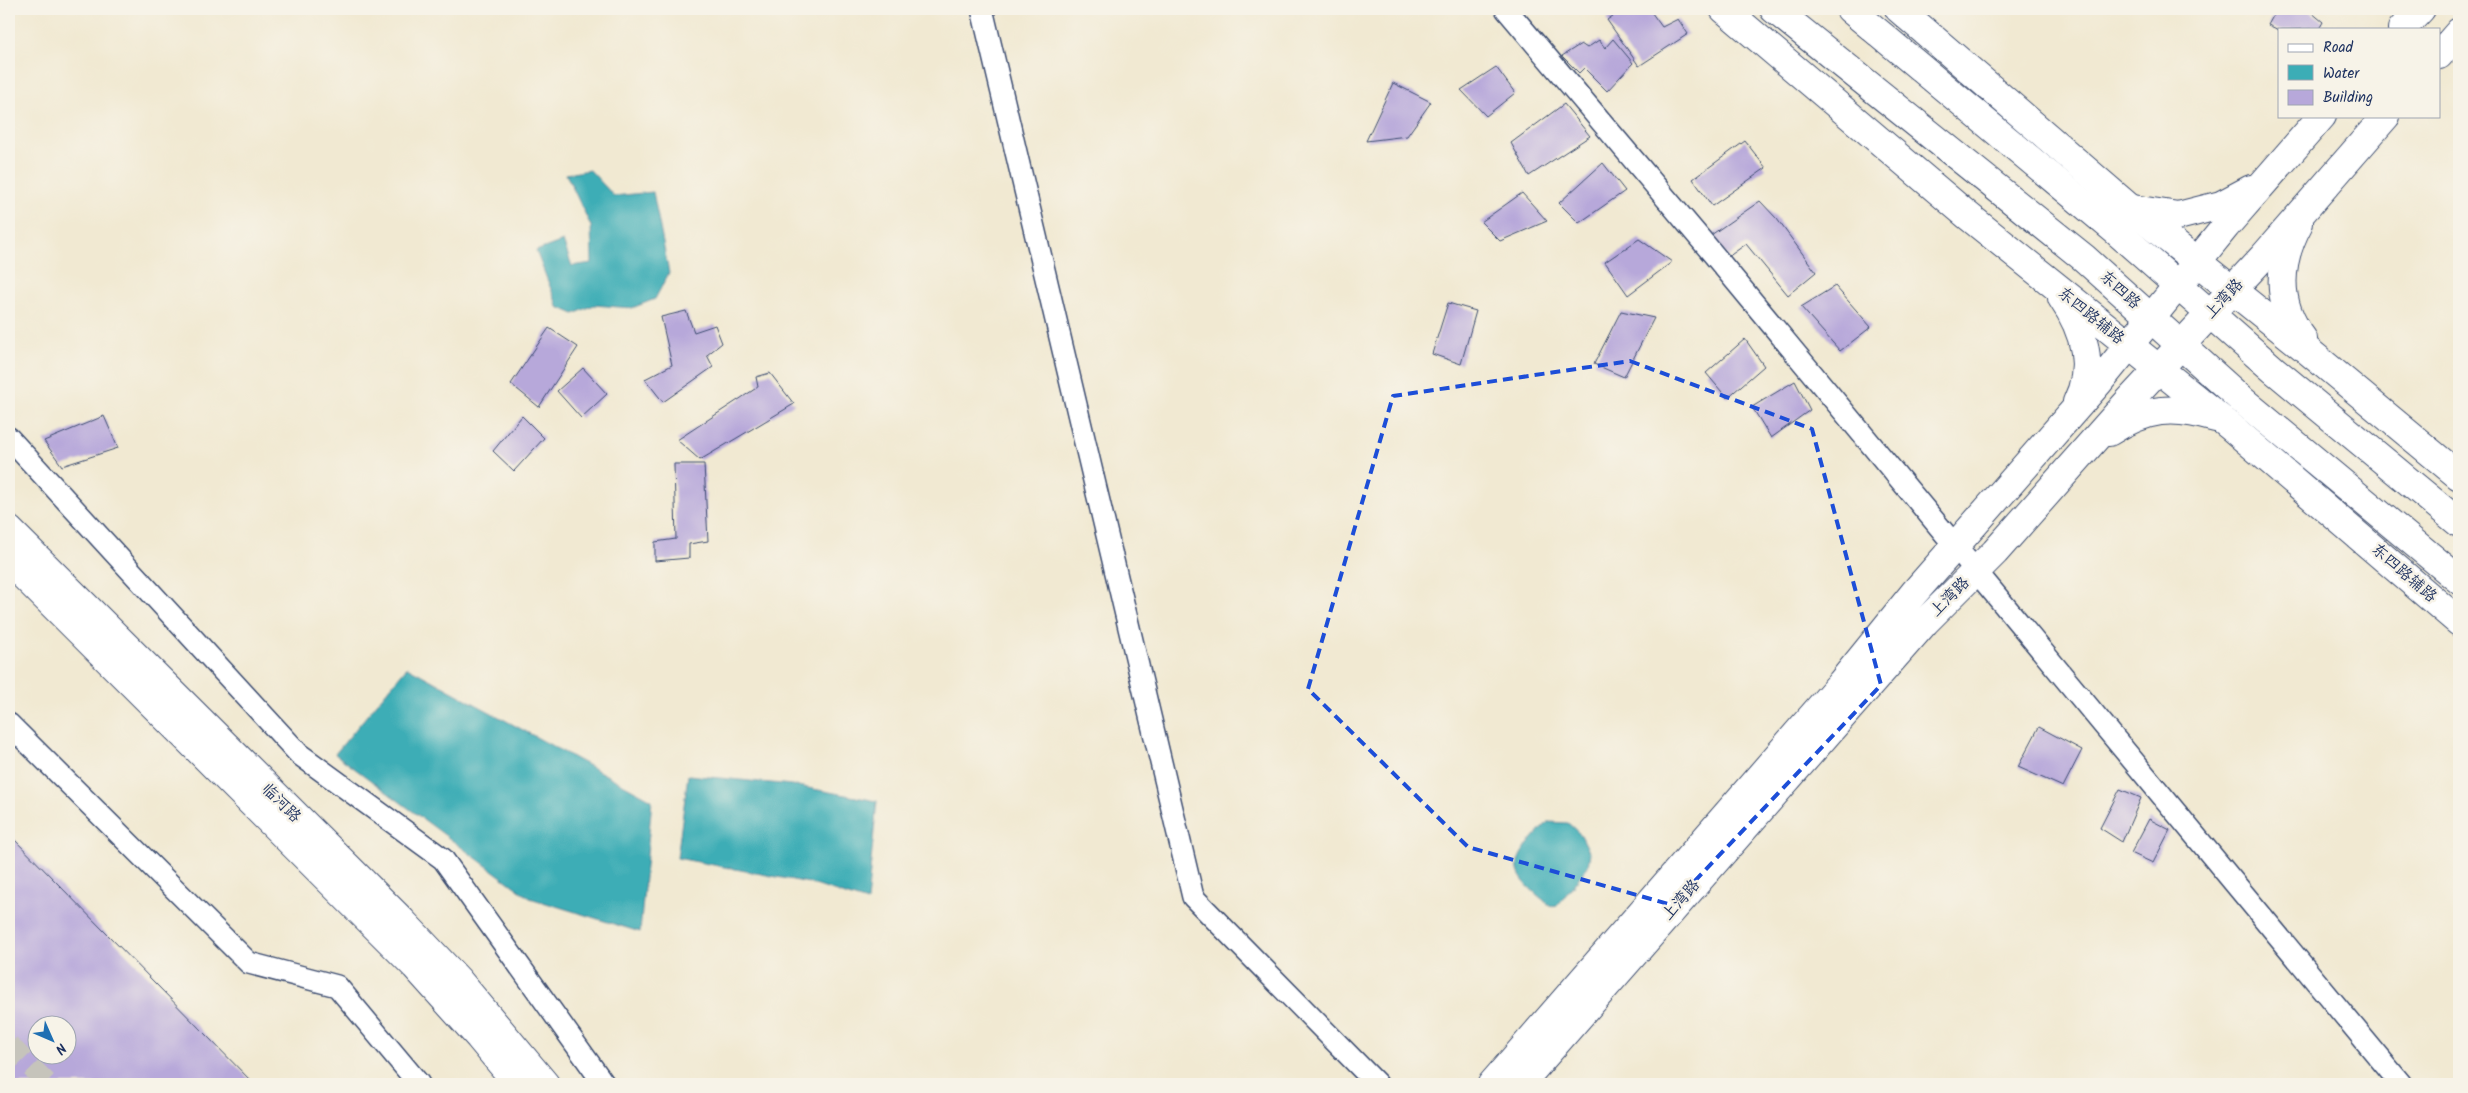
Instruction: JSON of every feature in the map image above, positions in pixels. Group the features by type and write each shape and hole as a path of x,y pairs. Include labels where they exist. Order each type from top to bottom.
{"main road":[{"name":"东四路辅路","path":"1724,9 2046,280 2222,420 2420,586 2459,622"},
{"name":"东四路","path":"1774,9 1845,68 1991,181 2084,258 2181,345 2459,580"},
{"path":"1850,9 2056,180 2274,370 2459,523"},
{"path":"2403,28 2421,9"},
{"path":"1900,10 1967,107"},
{"path":"1900,10 2132,209 2459,476"},
{"path":"2440,54 2459,32"},
{"path":"1845,68 1907,164"},
{"name":"上湾路","path":"1492,1084 1835,691 1914,593 2071,414 2197,262 2320,118"},
{"name":"上湾路","path":"1520,1084 1925,622 1976,571 2232,290 2384,118"},
{"path":"2056,180 2103,201 2132,209 2178,216 2202,212 2247,192 2274,171"},
{"path":"2309,204 2297,227 2285,265 2282,283 2283,303 2290,320 2319,360"},
{"path":"2046,280 2070,310 2084,343 2086,378 2082,393 2071,414"},
{"path":"2084,452 2129,419 2165,409 2184,410 2222,420 2308,454"},
{"path":"2382,515 2459,616"},
{"name":"临河路","path":"9,530 402,921 458,980 546,1084"},
{"name":"临河路","path":"9,561 415,966 479,1037 518,1084"}],"street":[{"path":"982,9 1193,897 1378,1084"},
{"path":"1506,9 1976,571 2401,1084"},
{"path":"9,438 299,754 443,859 604,1084"},
{"path":"9,724 249,963 338,986 420,1084"}],"highlighted area":[{"path":"1630,361 1812,429 1881,685 1672,905 1468,847 1308,689 1393,396"}],"water":[{"path":"590,170 614,196 653,192 669,273 655,299 632,308 594,305 574,314 558,307 536,251 563,241 572,266 592,263 591,226 566,174"},
{"path":"407,667 652,800 640,932 530,898 335,754"},
{"path":"688,775 792,785 877,801 867,902 809,883 677,858"},
{"path":"1548,822 1568,823 1581,835 1590,853 1588,866 1558,905 1551,906 1525,883 1519,874 1518,866 1520,857 1526,847"}],"building":[{"path":"1623,9 1649,9 1662,27 1678,19 1688,34 1639,66 1607,20"},
{"path":"2277,9 2312,9 2311,12 2323,22 2320,28 2278,28 2278,30 2268,25"},
{"path":"1613,39 1633,63 1607,91 1584,68 1579,73 1562,56 1581,44 1587,48 1599,40 1605,48"},
{"path":"1496,67 1515,93 1486,116 1461,90"},
{"path":"1393,83 1431,102 1407,136 1366,141"},
{"path":"1564,104 1590,136 1529,176 1511,143"},
{"path":"1745,141 1766,168 1712,206 1693,179"},
{"path":"1603,163 1625,191 1579,223 1559,203"},
{"path":"1522,193 1547,221 1500,241 1481,222"},
{"path":"1760,201 1777,219 1816,272 1788,295 1746,244 1728,257 1711,235"},
{"path":"1639,239 1672,262 1628,295 1605,262"},
{"path":"1835,286 1871,327 1840,351 1801,307"},
{"path":"1448,303 1476,311 1461,364 1432,354"},
{"path":"686,311 694,332 715,325 722,343 707,355 713,367 663,402 645,379 672,365 661,317"},
{"path":"1621,311 1654,318 1624,377 1594,364"},
{"path":"549,328 578,347 539,407 511,384"},
{"path":"1745,339 1764,366 1727,398 1706,373"},
{"path":"583,368 607,394 581,418 557,391"},
{"path":"770,373 794,404 700,460 677,440 758,387 756,377"},
{"path":"1795,381 1810,410 1771,438 1752,407"},
{"path":"104,416 118,448 62,466 44,441"},
{"path":"522,416 544,438 514,471 493,451"},
{"path":"674,464 704,464 708,541 689,544 689,558 655,561 655,542 676,539"},
{"path":"2039,727 2082,750 2063,787 2018,767"},
{"path":"2120,789 2141,798 2122,842 2100,828"},
{"path":"2149,819 2170,830 2153,863 2131,853"},
{"path":"9,834 254,1084 9,1084"}],"tunnel":[{"path":"9,1045 48,1084"}]}
